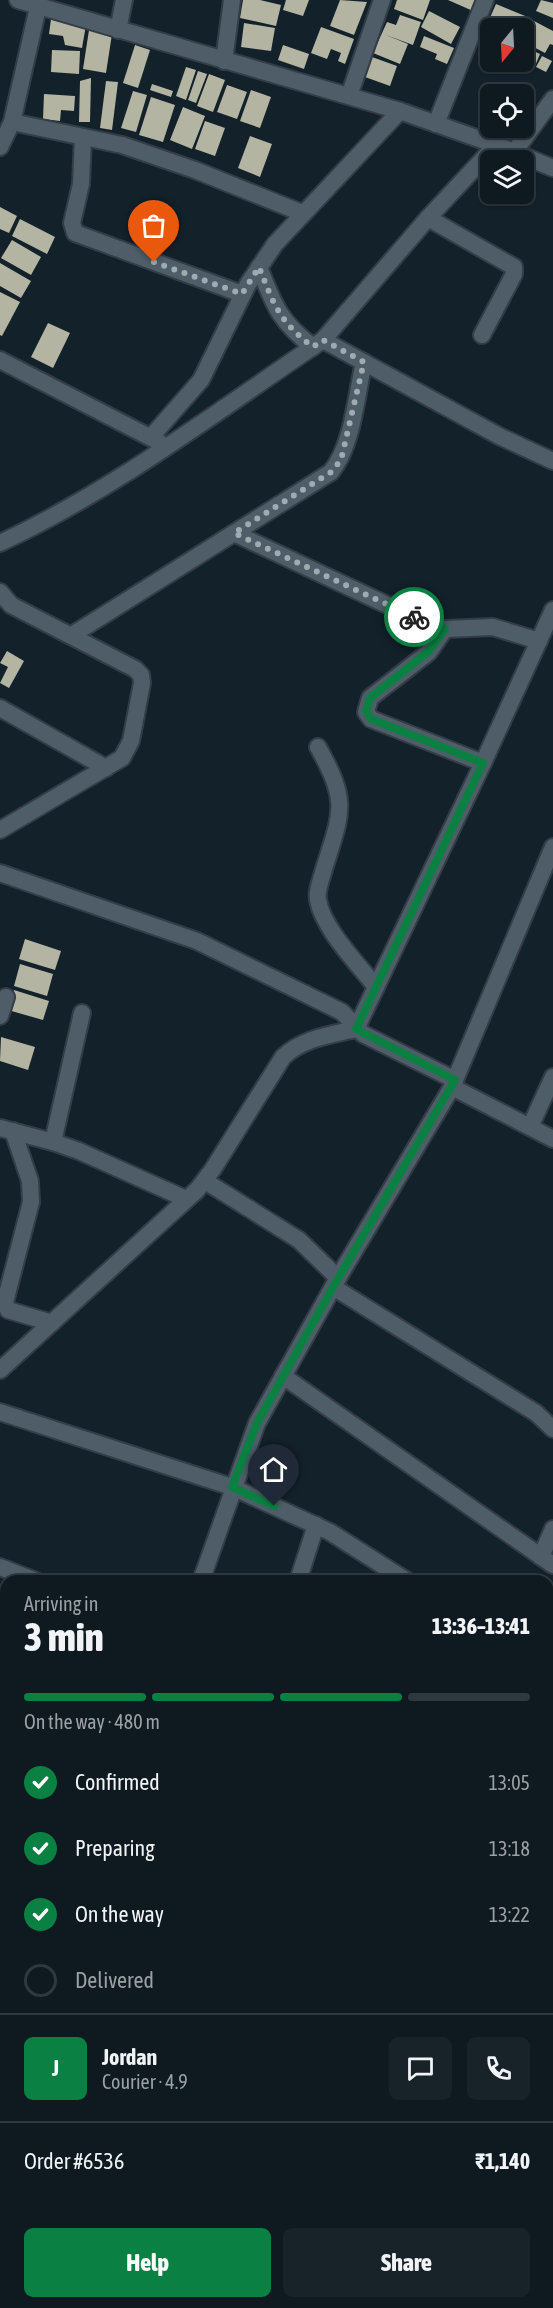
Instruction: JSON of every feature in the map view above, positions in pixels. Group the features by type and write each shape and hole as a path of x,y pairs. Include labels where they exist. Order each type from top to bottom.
{"street":[{"path":"18,0 400,111 509,150"},
{"path":"118,30 124,0"},
{"path":"224,61 232,0"},
{"path":"349,96 382,0"},
{"path":"436,124 485,0"},
{"path":"0,147 12,122 38,7"},
{"path":"515,150 553,99"},
{"path":"151,437 201,380 242,294 275,244 400,111"},
{"path":"12,122 132,148 302,213"},
{"path":"83,136 81,184 72,223 75,233 242,294"},
{"path":"0,543 44,522 170,447 318,343 496,145"},
{"path":"534,160 553,168"},
{"path":"428,218 514,267 514,274 482,335"},
{"path":"259,267 276,310 284,322 318,343 364,362 499,436 553,461"},
{"path":"0,360 170,447"},
{"path":"72,635 331,472 341,460 364,362"},
{"path":"234,533 434,627 445,629 493,627 539,641"},
{"path":"0,592 11,605 135,669 141,675 142,682 131,741 122,758 0,830"},
{"path":"356,1029 553,610"},
{"path":"445,629 429,651 370,698 366,711 371,719 483,763"},
{"path":"0,708 106,768"},
{"path":"318,747 332,772 339,794 340,816 317,899 325,920 376,987"},
{"path":"203,1575 232,1487 257,1423 336,1282 453,1084 553,847"},
{"path":"0,873 197,940 342,1012 356,1029 553,1140"},
{"path":"0,1016 6,997"},
{"path":"53,1142 82,1013"},
{"path":"0,1370 205,1181 283,1057 294,1047 306,1041 356,1029"},
{"path":"530,1127 553,1077"},
{"path":"6,1129 53,1142 186,1200"},
{"path":"6,1129 30,1181 31,1202 4,1302 5,1308 8,1311 52,1323"},
{"path":"205,1181 299,1240 336,1282 536,1413 553,1430"},
{"path":"283,1376 547,1561 553,1529"},
{"path":"0,1412 232,1487 316,1525 397,1575"},
{"path":"300,1575 316,1525"},
{"path":"0,1567 21,1575"}],"building":[{"path":"243,0 260,0 281,5 276,26 240,18"},
{"path":"286,0 309,0 303,16 283,10"},
{"path":"340,0 367,2 354,35 330,26"},
{"path":"397,0 430,0 423,20 394,9"},
{"path":"448,0 478,0 473,11"},
{"path":"541,0 553,3 553,18 536,11"},
{"path":"496,4 530,18 490,18"},
{"path":"429,11 460,27 451,44 421,27"},
{"path":"400,15 421,22 413,45 386,35 408,44 400,64 373,53 387,22 396,25"},
{"path":"51,19 86,25 82,48 65,45 63,36 49,34"},
{"path":"534,21 553,31 553,45 550,44 545,53 534,47"},
{"path":"244,23 275,28 271,51 241,47"},
{"path":"321,27 354,39 345,64 338,61 341,53 331,49 327,59 311,53"},
{"path":"89,30 112,34 106,73 83,69"},
{"path":"424,36 454,48 447,64 435,59 437,54 420,47"},
{"path":"135,45 150,50 138,88 123,83"},
{"path":"283,45 309,54 304,69 278,60"},
{"path":"52,50 80,51 79,74 51,72"},
{"path":"534,51 540,54 534,65"},
{"path":"542,56 552,61 546,72 536,67"},
{"path":"372,57 397,66 390,86 365,77"},
{"path":"186,67 196,70 186,100 176,96"},
{"path":"198,71 207,74 196,103 188,100"},
{"path":"209,74 225,80 213,112 197,106"},
{"path":"91,78 90,122 79,122 80,81"},
{"path":"106,81 118,82 112,130 100,128"},
{"path":"152,84 173,91 171,97 150,90"},
{"path":"227,85 247,92 237,119 217,112"},
{"path":"251,90 271,97 260,128 240,121"},
{"path":"133,91 147,95 136,132 121,128"},
{"path":"44,94 75,96 74,111 61,110 60,121 43,119"},
{"path":"151,97 175,105 163,142 139,135"},
{"path":"183,107 205,116 192,149 170,140"},
{"path":"205,121 225,128 215,156 195,149"},
{"path":"250,136 272,144 260,177 238,168"},
{"path":"0,207 17,216 9,233 0,229"},
{"path":"20,219 55,237 47,254 12,236"},
{"path":"12,240 41,257 31,275 1,258"},
{"path":"0,263 31,281 21,298 0,286"},
{"path":"0,292 20,302 2,336 0,335"},
{"path":"48,323 70,333 53,368 31,357"},
{"path":"7,651 24,661 9,688 0,683 8,667 0,663"},
{"path":"25,939 61,951 55,970 19,959"},
{"path":"20,964 53,974 47,996 14,986"},
{"path":"14,990 49,1001 43,1020 8,1010"},
{"path":"1,1037 35,1047 28,1070 0,1061"}],"way so far":[{"path":"154,262 242,294 259,267 276,310 292,331 313,347 323,340 364,362 341,460 331,472 234,533 414,617"}],"route":[{"path":"274,1506 232,1487 253,1432 333,1287 455,1080 356,1029 483,763 371,719 366,711 366,704 370,698 429,651 445,629 434,627 414,617"}]}
